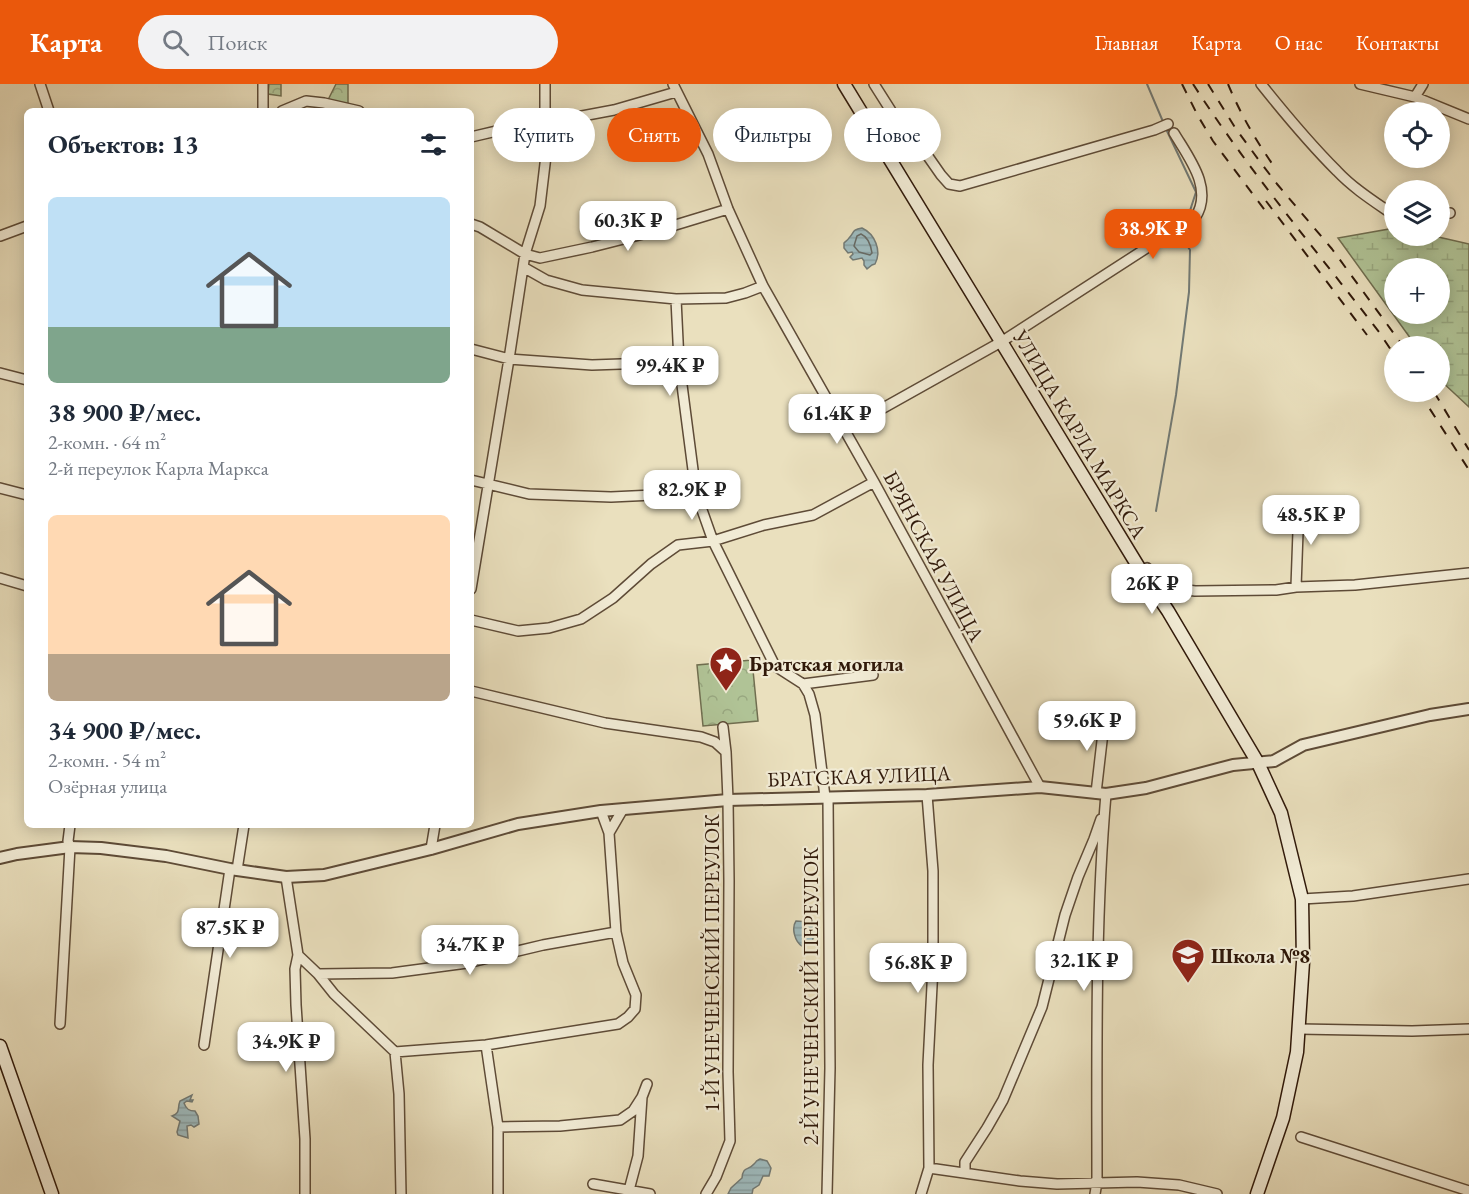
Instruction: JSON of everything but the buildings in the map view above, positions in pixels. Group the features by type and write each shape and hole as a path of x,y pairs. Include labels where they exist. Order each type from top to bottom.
{"main road":[{"name":"УЛИЦА КАРЛА МАРКСА","path":"844,84 1141,571 1168,611 1258,763 1281,813 1302,899 1303,962 1298,1052 1283,1118 1257,1194"},
{"path":"0,1046 52,1194"}],"street":[{"path":"40,84 48,108"},
{"path":"263,84 263,108"},
{"path":"545,84 545,108"},
{"path":"874,84 893,114 904,122 941,175 949,184 960,186 1168,124"},
{"path":"1261,84 1290,120 1338,172 1384,208"},
{"path":"1360,84 1415,97 1469,119"},
{"path":"1415,97 1423,84"},
{"path":"595,114 614,110 674,88"},
{"name":"БРЯНСКАЯ УЛИЦА","path":"674,88 708,154 728,209 763,286 874,482 1040,787"},
{"path":"289,108 306,101 345,108"},
{"path":"474,136 492,132"},
{"path":"844,430 1001,342 1194,219 1202,193 1201,180 1174,133"},
{"path":"474,570 525,255 540,206 545,162"},
{"path":"474,225 525,255 540,258 659,230 728,209"},
{"path":"0,236 24,227"},
{"path":"524,267 546,280 582,290 676,298 726,298 763,286"},
{"path":"676,298 679,362 696,493 713,541 775,666 803,684 873,675"},
{"path":"474,350 509,359 592,365 679,362"},
{"path":"0,374 24,379"},
{"path":"474,481 529,494 611,496 696,493"},
{"path":"474,621 518,631 549,628 581,619 613,598 651,564 678,545 713,541 764,525 813,515 874,482"},
{"path":"0,488 24,494"},
{"path":"1296,587 1299,504"},
{"path":"1141,571 1147,568 1165,587 1195,591 1276,590 1355,585 1469,573"},
{"path":"0,579 24,585"},
{"name":"2-Й УНЕЧЕНСКИЙ ПЕРЕУЛОК","path":"803,684 809,694 815,715 826,797 830,1033 826,1194"},
{"path":"474,692 605,723 700,737 716,742 726,752"},
{"name":"БРАТСКАЯ УЛИЦА","path":"0,858 70,847 101,848 166,856 286,877 324,875 431,849 518,824 601,811 728,800 927,795 1040,787 1102,798 1233,765 1274,761 1303,745 1334,737 1430,715 1469,709"},
{"path":"1095,1194 1105,715"},
{"name":"1-Й УНЕЧЕНСКИЙ ПЕРЕУЛОК","path":"706,1194 716,1177 730,1141 728,800 723,727"},
{"path":"921,1194 929,1167 928,1065 933,966 933,871 927,795"},
{"path":"965,1172 965,1162 1003,1100 1042,1007 1065,915 1094,839 1102,798"},
{"path":"609,833 623,809"},
{"path":"395,1052 486,1044 618,1024 635,1009 636,995 623,963 616,932 609,833 601,811"},
{"path":"60,1024 70,828"},
{"path":"204,1045 233,869 243,828"},
{"path":"431,849 434,828"},
{"path":"286,877 298,955 295,969 296,1005 305,1139 305,1194"},
{"path":"1302,899 1355,896 1469,879"},
{"path":"318,974 392,973 467,963 543,945 616,932"},
{"path":"298,955 318,974 334,994 395,1052 399,1094 401,1194"},
{"path":"1299,1029 1412,1031 1469,1029"},
{"path":"486,1044 498,1127 498,1194"},
{"path":"620,1120 633,1111 647,1084"},
{"path":"629,1192 638,1156 642,1097"},
{"path":"498,1127 560,1126 620,1120 633,1125 639,1134"},
{"path":"1301,1137 1469,1191"},
{"path":"929,1167 1020,1181 1058,1184 1137,1182 1179,1185 1217,1194"},
{"path":"593,1184 650,1194"}],"green space":[{"path":"269,84 281,84 281,96 268,94"},
{"path":"336,84 348,84 348,105 327,102"},
{"path":"1384,230 1384,246 1450,246 1450,240 1469,244 1469,407 1450,389 1450,336 1409,336 1400,324 1450,324 1450,258 1384,258 1384,302 1338,238"},
{"path":"752,660 758,721 703,726 697,665"}],"water":[{"path":"862,228 874,239 878,254 875,264 867,269 862,258 853,260 850,257 852,252 848,253 844,248 844,243 856,230"},
{"path":"796,921 809,922 815,926 810,944 802,946 797,941 794,935"},
{"path":"192,1095 190,1100 193,1100 192,1102 184,1103 188,1109 195,1111 199,1124 194,1127 187,1126 188,1138 178,1135 180,1121 172,1116 178,1112 180,1101"},
{"path":"760,1159 767,1161 771,1168 769,1176 763,1176 752,1194 728,1194 742,1178 745,1170"}],"waterway":[{"path":"1147,84 1164,124"},
{"path":"1166,129 1196,192 1187,220"},
{"path":"1156,511 1176,395 1189,292 1190,250 1182,237 1184,232"}],"railway":[{"path":"1182,84 1213,141 1267,213"},
{"path":"1193,84 1260,179 1384,340"},
{"path":"1208,84 1258,159 1332,249 1396,336"},
{"path":"1228,84 1248,126 1273,165"},
{"path":"1266,201 1367,335"},
{"path":"1425,402 1469,470"},
{"path":"1440,402 1469,450"}],"place":[{"name":"Братская могила","path":"726,692"},
{"name":"Школа №8","path":"1188,984"}]}
